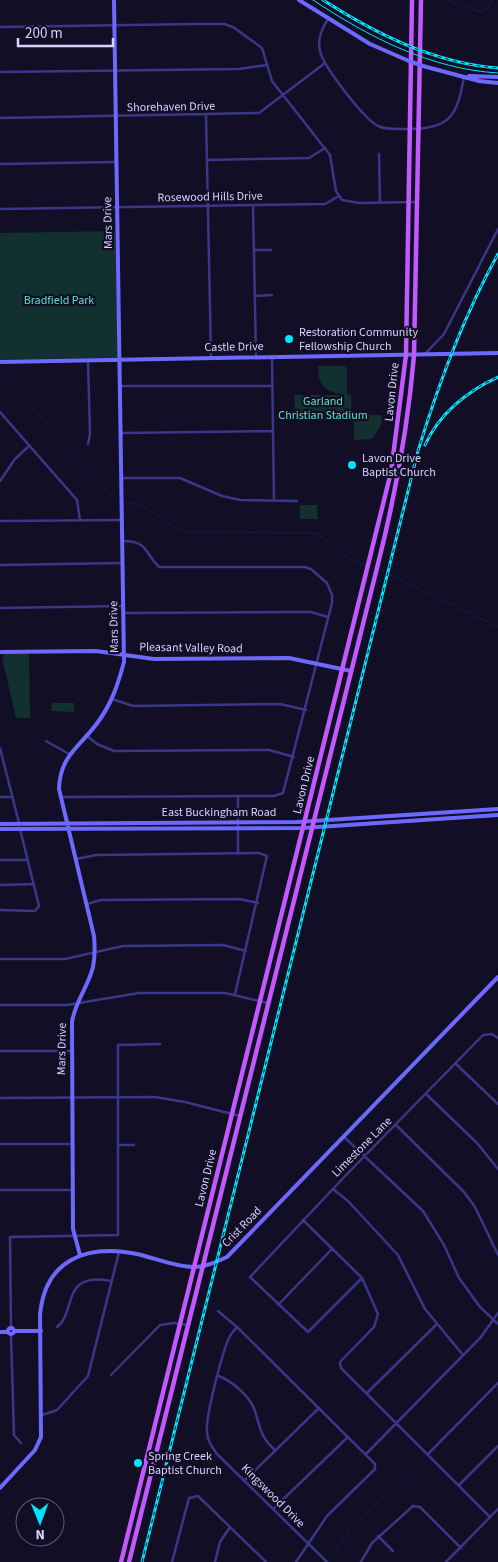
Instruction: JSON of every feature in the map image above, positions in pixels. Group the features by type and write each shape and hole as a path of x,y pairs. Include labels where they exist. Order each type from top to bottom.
{"main road":[{"name":"Lavon Drive","path":"121,1562 343,669 383,506 395,447 406,355 412,0"},
{"name":"Lavon Drive","path":"129,1562 392,507 410,401 414,355 421,0"},
{"path":"395,447 400,453 398,474"},
{"path":"383,506 392,507"},
{"path":"245,1060 254,1062"},
{"path":"152,1435 160,1437"},
{"path":"132,1516 140,1518"}],"street":[{"name":"Mars Drive","path":"80,1255 73,1235 72,1022 76,1004 92,969 95,952 94,936 87,904 60,797 60,773 69,754 87,736 112,699 119,681 124,656 114,0"},
{"path":"299,0 370,44 409,61 479,81 498,83"},
{"path":"328,19 319,40 320,52 325,63 372,121 388,128 418,129 437,127 449,120 459,100 464,76"},
{"path":"0,27 224,24 233,27 254,40 262,48 272,81 325,148 333,163 335,185 339,196 353,203 417,202"},
{"name":"Shorehaven Drive","path":"0,118 260,113 325,63"},
{"path":"0,72 239,68 266,65"},
{"path":"464,76 498,77"},
{"path":"206,115 211,358"},
{"path":"207,160 309,158 325,148"},
{"path":"380,154 380,203"},
{"path":"0,164 116,162"},
{"name":"Rosewood Hills Drive","path":"0,209 325,204 339,196"},
{"path":"253,205 256,357"},
{"path":"424,355 444,334 498,229"},
{"path":"254,250 271,250"},
{"path":"255,296 272,296"},
{"name":"Castle Drive","path":"0,362 498,353"},
{"path":"272,357 274,501"},
{"path":"88,360 90,434 88,444"},
{"path":"121,386 272,386"},
{"path":"0,414 77,500 80,520"},
{"path":"122,432 273,431"},
{"path":"0,481 16,459 29,446"},
{"path":"122,478 180,478 230,498 297,501"},
{"path":"0,522 122,520"},
{"path":"60,797 274,796 283,792 306,710 332,595 327,583 311,569 305,567 159,567 145,547 132,541 122,541"},
{"path":"0,565 123,563"},
{"path":"0,608 124,606"},
{"path":"124,613 299,612 317,613 328,617"},
{"name":"Pleasant Valley Road","path":"0,652 96,651 154,659 289,658 351,671"},
{"path":"112,699 133,706 280,704 306,710"},
{"path":"87,736 97,744 114,751 270,750 294,757"},
{"path":"46,741 69,754"},
{"path":"0,748 39,906 38,909 0,910"},
{"path":"238,796 238,854"},
{"path":"0,797 13,797"},
{"name":"East Buckingham Road","path":"0,824 314,821 498,809"},
{"path":"478,810 479,816"},
{"path":"434,813 434,820"},
{"name":"East Buckingham Road","path":"0,829 312,828 498,815"},
{"path":"76,859 96,855 259,853 268,856 235,994"},
{"path":"0,860 28,860"},
{"path":"0,885 34,884"},
{"path":"87,904 101,900 240,899 258,903"},
{"path":"0,959 65,959 133,946 223,945 246,950"},
{"name":"Crist Road","path":"0,1488 35,1450 41,1438 42,1298 48,1281 63,1264 80,1255 99,1252 120,1252 194,1267 216,1262 231,1254 498,977"},
{"path":"0,1005 76,1004 118,995 139,993 225,992 268,1003"},
{"name":"Limestone Lane","path":"278,1305 252,1279 251,1274 483,1036 492,1034 498,1038"},
{"path":"22,1443 14,1435 10,1237 118,1235 118,1045 160,1044"},
{"path":"0,1051 71,1051"},
{"path":"456,1064 498,1104"},
{"path":"426,1094 477,1143 498,1169"},
{"path":"0,1098 155,1098 185,1102 240,1116"},
{"path":"396,1125 464,1192 477,1211 498,1255"},
{"path":"343,1136 423,1212 444,1245 459,1278 469,1294 498,1324"},
{"path":"0,1144 72,1144"},
{"path":"118,1145 134,1146"},
{"path":"333,1189 348,1202 398,1255 416,1294 436,1325 464,1355"},
{"path":"0,1190 72,1190"},
{"path":"303,1220 362,1278 378,1314 376,1324 340,1365 490,1517"},
{"path":"333,1249 278,1305 302,1329 309,1332 362,1278"},
{"path":"42,1414 58,1410 88,1376 120,1252"},
{"path":"57,1327 62,1323 70,1297 80,1286 94,1280 112,1281"},
{"path":"218,1311 237,1327 375,1464 375,1469 327,1516 296,1562"},
{"path":"366,1454 488,1331 498,1314"},
{"path":"112,1375 160,1325 180,1323 188,1325"},
{"path":"367,1393 436,1325"},
{"name":"Kingswood Drive","path":"237,1327 230,1336 218,1376 207,1433 217,1454 327,1562"},
{"path":"0,1332 41,1331"},
{"path":"218,1376 228,1380 250,1402 255,1410 260,1433 274,1449"},
{"path":"428,1453 498,1383"},
{"path":"244,1480 274,1449 319,1408"},
{"path":"273,1509 348,1437"},
{"path":"459,1485 498,1446"},
{"path":"172,1562 188,1498 193,1496 198,1496 266,1562"},
{"path":"361,1562 367,1549 378,1536 413,1506 420,1507 461,1548"},
{"path":"446,1562 498,1509"},
{"path":"215,1562 220,1542 230,1527"},
{"path":"378,1536 393,1551"}],"green space":[{"name":"Bradfield Park","path":"115,231 118,358 0,360 0,233"},
{"name":"Garland Christian Stadium","path":"318,366 344,366 347,368 347,395 351,395 352,421 296,421 294,395 345,395 324,387 318,373"},
{"path":"357,415 382,415 381,426 372,439 354,440 354,417"},
{"path":"300,505 317,505 318,519 300,519"},
{"path":"4,654 29,654 30,718 16,718 2,658"},
{"path":"52,703 74,703 74,712 51,711"}],"waterway":[{"path":"445,0 481,12 488,8 492,0"},
{"path":"0,372 118,502"},
{"path":"126,503 152,511 172,525 189,532 317,533 345,556 365,565"},
{"path":"381,570 498,627"},
{"path":"330,1561 349,1529 411,1472"}],"tram line":[{"path":"313,0 334,14 401,49 448,65 498,73"}],"railway":[{"path":"323,0 364,24 406,45 451,60 498,68"},
{"path":"142,1562 418,451 434,400 453,350 485,278 498,254"},
{"path":"425,445 438,423 455,405 475,389 498,377"}],"place":[{"name":"Restoration Community Fellowship Church","path":"289,339"},
{"name":"Lavon Drive Baptist Church","path":"352,465"},
{"name":"Spring Creek Baptist Church","path":"138,1463"}]}
